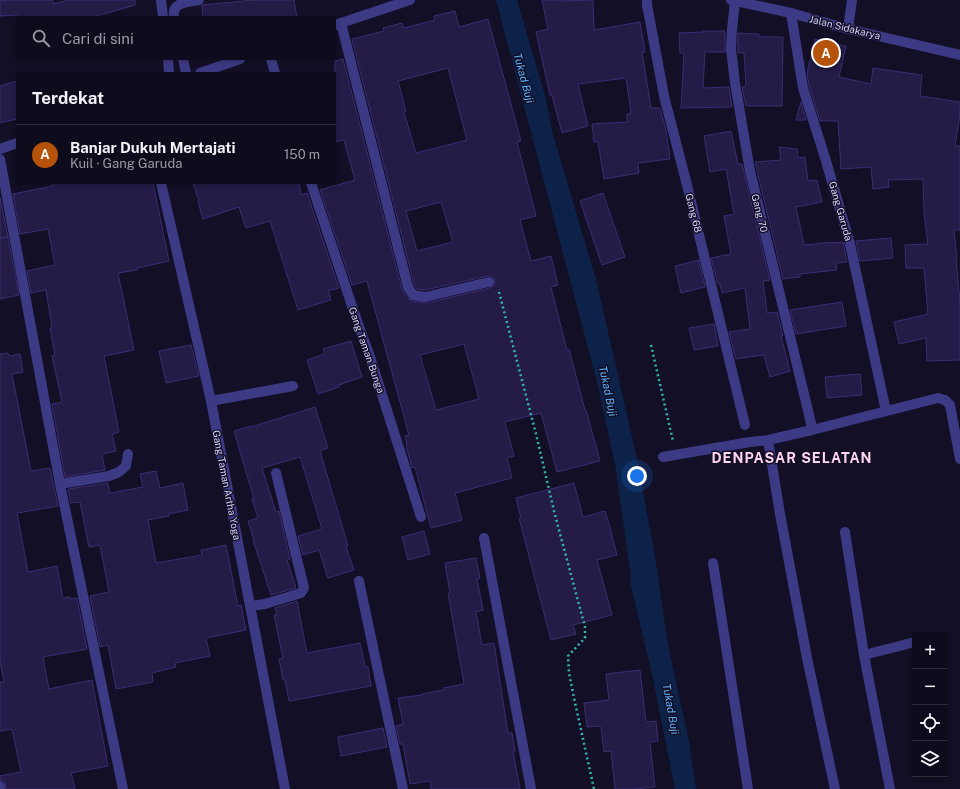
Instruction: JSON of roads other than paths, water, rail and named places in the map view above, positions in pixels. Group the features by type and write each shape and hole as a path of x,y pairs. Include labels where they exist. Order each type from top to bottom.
{"street":[{"path":"161,0 163,16"},
{"path":"174,16 176,7 182,3 200,0"},
{"path":"410,0 338,24 408,288 413,295 425,297 489,282"},
{"name":"Gang 68","path":"647,0 652,36 664,96 745,425"},
{"name":"Jalan Sidakarya","path":"733,0 960,55"},
{"name":"Gang 70","path":"733,0 731,49 735,83 750,171 811,423"},
{"path":"848,29 852,0"},
{"name":"Gang Garuda","path":"791,13 803,88 850,244 886,411"},
{"path":"168,60 169,72"},
{"path":"183,60 186,72"},
{"path":"203,72 237,60"},
{"path":"271,60 275,72"},
{"path":"0,149 16,143"},
{"path":"0,159 60,484 123,789"},
{"name":"Gang Taman Artha Yoga","path":"161,184 211,401 285,789"},
{"name":"Gang Taman Bunga","path":"312,184 421,517"},
{"path":"211,401 293,386"},
{"path":"663,457 768,440 938,398 945,400 950,405 960,459"},
{"path":"768,440 780,514 807,658 834,789"},
{"path":"60,484 109,476 119,472 126,466 128,454"},
{"path":"250,606 266,604 301,593 304,588 276,473"},
{"path":"844,532 864,655 890,789"},
{"path":"484,538 531,789"},
{"path":"713,563 748,789"},
{"path":"360,581 403,789"},
{"path":"864,655 912,643"}],"water":[{"name":"Tukad Buji","path":"496,0 517,0 546,99 552,131 597,283 637,459 655,556 668,645 689,742 696,789 675,789 652,674 630,582 631,577 615,464 596,378"}],"place":[{"name":"Banjar Dukuh Mertajati","path":"826,53"}],"district":[{"name":"DENPASAR SELATAN","path":"792,458"}]}
